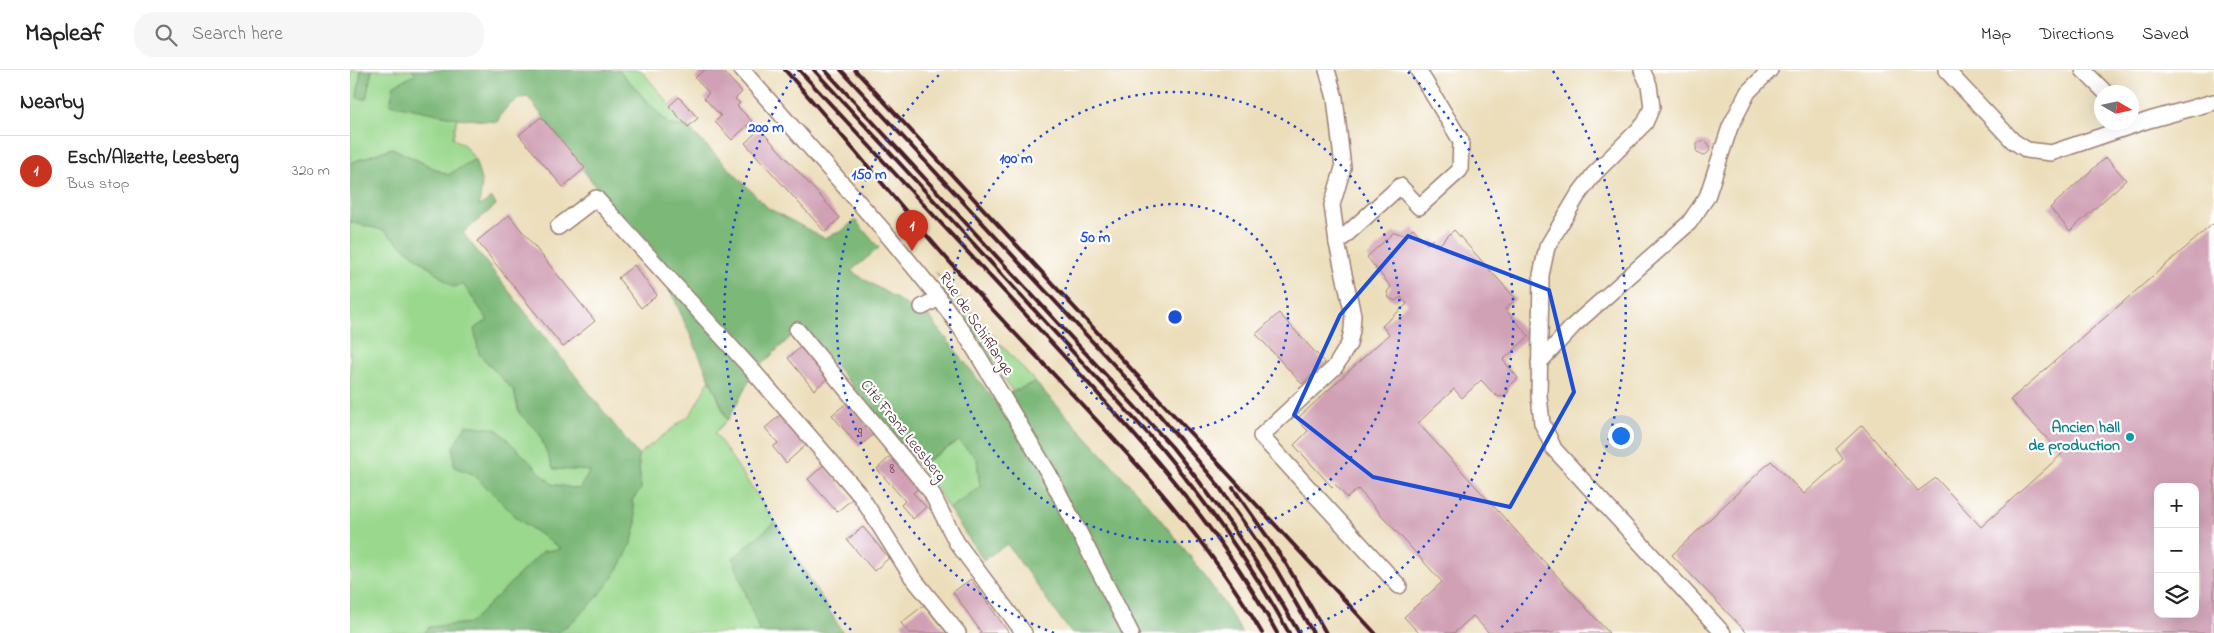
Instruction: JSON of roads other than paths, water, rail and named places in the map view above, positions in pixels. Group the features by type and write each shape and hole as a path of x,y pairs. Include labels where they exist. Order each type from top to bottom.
{"street":[{"name":"Rue de Schifflange","path":"742,70 890,238 939,298 969,340 1050,474 1131,633"},
{"path":"1327,70 1335,98 1343,168 1332,205 1337,243 1353,315 1349,344 1335,367 1260,436 1399,586"},
{"path":"1337,243 1400,186 1419,207 1460,170 1461,142 1418,70"},
{"path":"1642,70 1650,85 1652,106 1645,123 1594,174 1578,195 1546,247 1541,275 1539,363 1539,396 1542,424 1554,449 1723,633"},
{"path":"1539,363 1574,325 1689,223 1707,197 1730,127 1748,92 1770,70"},
{"path":"1946,70 2013,141 2027,150 2051,153 2149,120 2214,102"},
{"path":"2084,70 2098,85"},
{"path":"2139,116 2149,120"},
{"path":"558,227 596,198 754,372 860,495 912,577 958,633"},
{"path":"922,307 939,298"},
{"name":"Cité Franz Leesberg","path":"797,330 931,492 957,543 1024,633"}],"railway":[{"path":"785,70 957,270 1131,458 1167,500 1233,587 1262,633"},
{"path":"799,70 1136,436 1197,511 1225,550 1252,590 1277,633"},
{"path":"814,70 1161,448 1230,538 1261,584 1289,633"},
{"path":"825,70 1172,447 1240,537 1299,633"},
{"path":"841,70 1152,406 1215,481 1276,569 1313,633"},
{"path":"855,70 1375,633"},
{"path":"1233,488 1285,562 1326,633"}],"place":[{"name":"Esch/Alzette, Leesberg","path":"912,251"},
{"name":"Ancien hall de production","path":"2130,437"}]}
